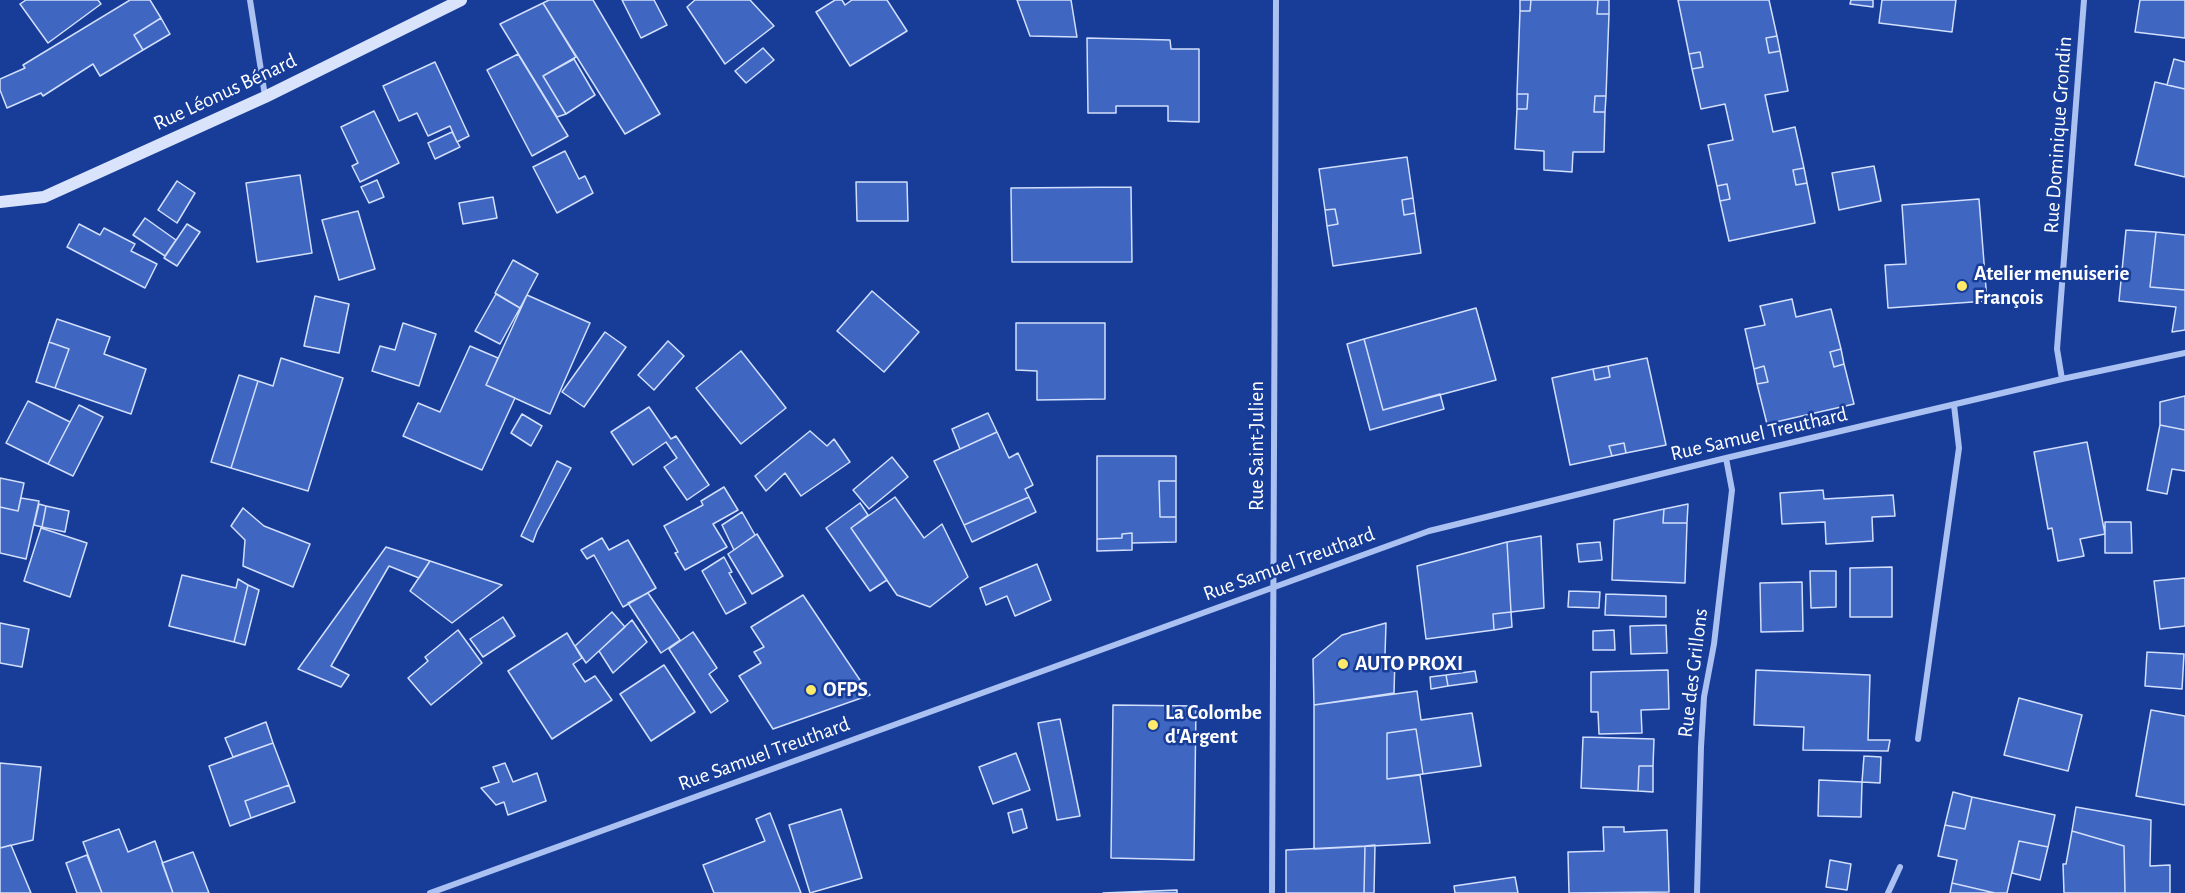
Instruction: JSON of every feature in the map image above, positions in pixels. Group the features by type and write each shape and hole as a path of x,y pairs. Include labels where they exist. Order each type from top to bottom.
{"main road":[{"name":"Rue Léonus Bénard","path":"0,202 44,197 265,97 461,0"}],"street":[{"path":"250,0 265,97"},
{"name":"Rue Saint-Julien","path":"1272,893 1276,0"},
{"name":"Rue Dominique Grondin","path":"2062,379 2057,350 2084,0"},
{"name":"Rue Samuel Treuthard","path":"430,893 1429,531 1726,458 2062,379 2185,353"},
{"path":"1918,739 1959,448 1954,405"},
{"name":"Rue des Grillons","path":"1697,893 1704,697 1714,644 1732,490 1726,458"},
{"path":"1888,893 1900,867"}],"building":[{"path":"26,0 98,0 101,4 48,43 20,4"},
{"path":"130,0 150,0 161,18 134,35 143,50 100,76 93,64 43,96 41,93 7,108 0,90 0,79 25,68 23,65"},
{"path":"549,0 593,0 660,114 625,134 543,3"},
{"path":"622,0 654,0 667,25 641,38"},
{"path":"695,0 750,0 774,26 725,64 687,7"},
{"path":"835,0 842,0 845,5 852,0 887,0 907,31 850,66 816,12"},
{"path":"1017,0 1071,0 1077,37 1030,36"},
{"path":"1520,0 1531,0 1530,11 1520,11"},
{"path":"1531,0 1598,0 1597,14 1609,14 1606,96 1595,96 1594,112 1605,112 1604,152 1573,152 1572,172 1544,170 1544,151 1515,149 1517,109 1527,109 1528,94 1517,94 1520,11 1530,11"},
{"path":"1598,0 1609,0 1609,14 1597,14"},
{"path":"1678,0 1769,0 1777,36 1766,38 1769,53 1780,51 1788,91 1765,95 1773,132 1795,127 1804,168 1793,170 1796,185 1807,183 1815,223 1729,241 1720,201 1730,199 1727,184 1717,186 1708,145 1733,140 1725,104 1701,109 1692,69 1703,67 1700,52 1689,54"},
{"path":"1851,0 1873,0 1873,7 1850,4"},
{"path":"1882,0 1956,0 1952,32 1879,23"},
{"path":"2140,0 2185,0 2185,38 2135,32"},
{"path":"543,3 576,57 543,76 566,114 557,117 500,24"},
{"path":"161,18 170,34 143,50 134,35"},
{"path":"1777,36 1780,51 1769,53 1766,38"},
{"path":"1087,38 1170,40 1171,49 1199,49 1199,122 1168,121 1168,106 1116,106 1116,113 1088,113"},
{"path":"763,48 774,60 746,83 735,71"},
{"path":"1700,52 1703,67 1692,69 1689,54"},
{"path":"518,54 568,136 532,156 487,70"},
{"path":"574,59 595,95 566,114 543,76"},
{"path":"2174,59 2185,62 2185,89 2167,85"},
{"path":"435,62 469,136 457,142 450,126 428,136 417,113 399,121 383,86"},
{"path":"2155,82 2185,89 2185,177 2135,165"},
{"path":"1517,94 1528,94 1527,109 1517,109"},
{"path":"1595,96 1606,96 1605,112 1594,112"},
{"path":"374,111 399,163 360,182 352,166 358,163 341,127"},
{"path":"452,132 460,147 435,159 428,143"},
{"path":"565,151 579,179 585,176 593,193 557,213 533,167"},
{"path":"1407,157 1413,198 1402,200 1404,215 1415,213 1421,253 1333,266 1327,226 1338,224 1335,209 1325,210 1319,169"},
{"path":"1874,166 1881,201 1839,210 1832,173"},
{"path":"1804,168 1807,183 1796,185 1793,170"},
{"path":"300,175 312,253 257,262 246,183"},
{"path":"377,180 384,197 369,203 361,187"},
{"path":"177,181 195,193 177,223 158,210"},
{"path":"856,182 907,182 908,221 857,221"},
{"path":"1727,184 1730,199 1720,201 1717,186"},
{"path":"1131,187 1132,262 1012,262 1011,188"},
{"path":"493,197 497,218 463,224 459,203"},
{"path":"1413,198 1415,213 1404,215 1402,200"},
{"path":"1979,199 1987,301 1888,308 1885,265 1906,264 1902,205"},
{"path":"1335,209 1338,224 1327,226 1325,210"},
{"path":"358,211 375,269 339,280 322,220"},
{"path":"145,218 176,240 165,256 133,235"},
{"path":"79,224 100,235 104,228 135,244 131,251 157,264 145,288 67,247"},
{"path":"187,224 200,232 177,266 164,258"},
{"path":"2126,230 2156,232 2150,287 2185,290 2185,330 2172,332 2176,307 2119,301"},
{"path":"2156,232 2185,235 2185,290 2150,287"},
{"path":"513,260 538,274 520,308 495,293"},
{"path":"872,291 919,332 884,372 837,331"},
{"path":"496,294 520,308 500,344 475,331"},
{"path":"527,295 590,323 550,414 486,385"},
{"path":"315,296 349,304 339,353 304,346"},
{"path":"1792,299 1796,317 1831,309 1841,349 1830,352 1834,367 1844,364 1854,404 1767,424 1757,384 1768,382 1764,366 1754,369 1745,329 1765,325 1760,306"},
{"path":"1476,308 1496,380 1383,410 1364,339"},
{"path":"57,319 110,337 104,354 146,369 131,414 55,388 69,349 49,342"},
{"path":"403,323 436,334 419,386 372,371 380,346 395,350"},
{"path":"1016,323 1105,323 1105,399 1037,400 1037,371 1016,370"},
{"path":"605,332 626,347 584,407 562,392"},
{"path":"1364,339 1383,410 1440,394 1444,409 1370,430 1347,344"},
{"path":"668,341 684,356 654,390 638,375"},
{"path":"49,342 69,349 55,388 36,382"},
{"path":"470,346 498,358 486,385 515,398 482,470 403,436 418,403 440,412"},
{"path":"1841,349 1844,364 1834,367 1830,352"},
{"path":"741,351 786,408 741,444 696,388"},
{"path":"281,358 343,378 308,491 231,468 258,381 273,386"},
{"path":"1647,358 1666,445 1626,453 1624,443 1609,446 1612,456 1570,465 1552,378 1593,369 1595,380 1610,377 1608,366"},
{"path":"1608,366 1610,377 1595,380 1593,369"},
{"path":"1764,366 1768,382 1757,384 1754,369"},
{"path":"239,375 258,381 231,468 211,462"},
{"path":"2185,396 2185,430 2160,425 2160,402"},
{"path":"28,401 70,422 48,464 6,443"},
{"path":"79,405 103,417 73,476 48,464"},
{"path":"649,407 671,439 676,436 709,485 687,500 664,467 677,458 666,442 633,465 611,432"},
{"path":"988,413 997,432 960,449 952,429"},
{"path":"522,414 542,426 531,446 511,433"},
{"path":"2160,425 2185,430 2185,471 2172,469 2167,494 2147,490"},
{"path":"810,431 827,446 834,439 850,462 801,496 785,473 766,491 755,476"},
{"path":"997,432 1009,458 1018,453 1033,485 1025,489 1029,497 964,525 934,461"},
{"path":"2087,442 2105,534 2080,539 2084,556 2058,561 2052,528 2048,529 2034,452"},
{"path":"1624,443 1626,453 1612,456 1609,446"},
{"path":"1097,456 1176,456 1176,481 1159,481 1160,517 1176,517 1176,542 1132,543 1132,533 1122,534 1122,538 1097,539"},
{"path":"892,457 908,477 869,509 853,490"},
{"path":"557,461 571,468 533,542 521,536"},
{"path":"0,478 24,483 18,511 0,507"},
{"path":"1159,481 1176,481 1176,517 1160,517"},
{"path":"724,487 738,510 713,524 727,547 685,570 664,526 703,505 701,501"},
{"path":"1823,490 1824,499 1893,495 1895,516 1872,517 1873,541 1826,544 1825,522 1782,524 1780,493"},
{"path":"895,497 924,538 942,524 968,577 930,607 897,595 851,528"},
{"path":"1029,497 1036,512 972,542 964,525"},
{"path":"21,498 39,501 26,559 0,553 0,507 18,511"},
{"path":"860,503 868,515 851,528 887,580 870,591 826,528"},
{"path":"39,504 46,506 42,527 34,525"},
{"path":"1688,504 1687,523 1663,523 1664,509"},
{"path":"46,506 69,511 65,532 42,527"},
{"path":"243,508 264,526 310,544 293,587 243,566 245,540 231,526"},
{"path":"1664,509 1663,523 1687,523 1685,583 1612,580 1614,520"},
{"path":"742,512 755,535 734,550 722,525"},
{"path":"2105,522 2131,522 2132,553 2105,553"},
{"path":"41,528 87,543 70,597 24,581"},
{"path":"1132,533 1132,550 1097,551 1097,539 1122,538 1122,534"},
{"path":"757,534 783,576 752,594 728,554"},
{"path":"1541,536 1544,608 1511,612 1507,542"},
{"path":"602,538 609,550 628,540 656,588 623,607 594,555 587,559 581,550"},
{"path":"1507,542 1511,612 1493,614 1494,630 1426,639 1417,566"},
{"path":"1600,542 1602,560 1579,562 1577,544"},
{"path":"386,547 430,561 419,578 389,566 331,666 349,675 341,687 298,669"},
{"path":"724,557 732,572 729,573 746,603 726,614 702,571"},
{"path":"430,561 502,585 452,623 410,591"},
{"path":"1037,564 1051,600 1015,616 1007,596 986,605 980,588"},
{"path":"1892,567 1892,617 1850,617 1850,568"},
{"path":"1810,571 1836,571 1836,607 1811,608"},
{"path":"182,575 236,588 238,579 248,585 234,642 169,626"},
{"path":"2185,578 2185,626 2160,629 2154,581"},
{"path":"1802,582 1803,631 1761,632 1760,583"},
{"path":"248,585 259,590 245,645 234,642"},
{"path":"1569,591 1600,592 1599,608 1568,607"},
{"path":"648,593 680,640 661,653 628,603"},
{"path":"1606,594 1666,596 1666,617 1605,615"},
{"path":"803,595 870,695 773,729 739,676 761,663 754,652 764,647 751,627"},
{"path":"612,612 625,627 586,663 575,646"},
{"path":"1511,612 1512,627 1494,630 1493,614"},
{"path":"503,617 515,636 483,657 470,639"},
{"path":"632,620 647,642 613,673 599,651"},
{"path":"0,623 29,629 22,667 0,663"},
{"path":"1386,623 1385,655 1395,656 1394,693 1314,705 1313,659 1342,635"},
{"path":"1666,625 1667,653 1631,654 1630,626"},
{"path":"458,630 482,663 431,705 408,678 428,661 425,657"},
{"path":"1614,630 1615,650 1593,650 1593,631"},
{"path":"693,632 717,668 709,674 728,701 711,713 669,649"},
{"path":"567,633 582,658 573,664 585,682 595,676 612,700 552,739 508,671"},
{"path":"2147,652 2184,654 2182,689 2145,686"},
{"path":"664,665 695,712 651,741 620,694"},
{"path":"1668,670 1669,709 1641,710 1642,733 1599,734 1598,712 1591,712 1591,672"},
{"path":"1756,670 1870,675 1868,740 1890,740 1888,751 1803,750 1804,727 1754,725"},
{"path":"1475,671 1477,682 1448,686 1446,675"},
{"path":"1446,675 1448,686 1431,689 1430,677"},
{"path":"1417,691 1421,720 1472,713 1481,766 1423,774 1416,729 1387,733 1387,779 1420,775 1430,843 1314,849 1314,705"},
{"path":"2019,698 2082,715 2068,771 2004,755"},
{"path":"1113,705 1196,706 1194,860 1111,858"},
{"path":"2151,710 2185,716 2185,805 2136,796"},
{"path":"1060,719 1080,816 1057,820 1038,723"},
{"path":"266,722 273,743 233,757 225,738"},
{"path":"1416,729 1423,774 1387,779 1387,733"},
{"path":"1583,737 1654,739 1653,766 1639,766 1638,791 1581,788"},
{"path":"273,743 289,785 245,801 251,818 230,826 209,766"},
{"path":"1016,753 1030,790 993,804 979,767"},
{"path":"1864,756 1881,757 1880,783 1862,782"},
{"path":"0,763 41,767 33,840 0,848"},
{"path":"505,763 513,782 537,773 546,801 508,815 504,802 496,805 481,788 499,782 493,767"},
{"path":"1639,766 1653,766 1653,792 1638,791"},
{"path":"1819,780 1862,782 1861,817 1818,816"},
{"path":"289,785 295,802 251,818 245,801"},
{"path":"1953,792 1972,797 1965,829 1945,825"},
{"path":"1972,797 2055,815 2048,847 2019,841 2007,893 1995,893 1952,883 1957,860 1938,856 1945,825 1965,829"},
{"path":"2076,807 2151,820 2150,866 2170,865 2170,893 2125,893 2124,846 2072,831"},
{"path":"841,809 862,878 810,893 789,825"},
{"path":"1022,809 1027,828 1013,833 1008,813"},
{"path":"770,813 801,893 714,893 703,865 765,841 756,819"},
{"path":"1603,827 1624,827 1624,832 1667,830 1669,892 1569,893 1568,852 1604,851"},
{"path":"119,829 128,852 155,841 173,893 102,893 83,842"},
{"path":"2072,831 2124,846 2125,893 2064,893 2063,864 2066,864"},
{"path":"2019,841 2048,847 2040,880 2012,873"},
{"path":"11,845 31,893 0,893 0,848"},
{"path":"1375,845 1374,893 1364,893 1365,846"},
{"path":"1365,846 1364,893 1286,893 1286,850"},
{"path":"193,852 209,893 173,893 162,863"},
{"path":"87,855 102,893 77,893 66,863"},
{"path":"1830,860 1851,864 1847,890 1826,887"},
{"path":"1515,877 1518,893 1455,893 1454,886"},
{"path":"1952,883 1995,893 1950,893"},
{"path":"1177,890 1177,893 1103,893"}],"place":[{"name":"Atelier menuiserie François","path":"1962,286"},
{"name":"AUTO PROXI","path":"1343,664"},
{"name":"OFPS","path":"811,690"},
{"name":"La Colombe d'Argent","path":"1153,725"}]}
